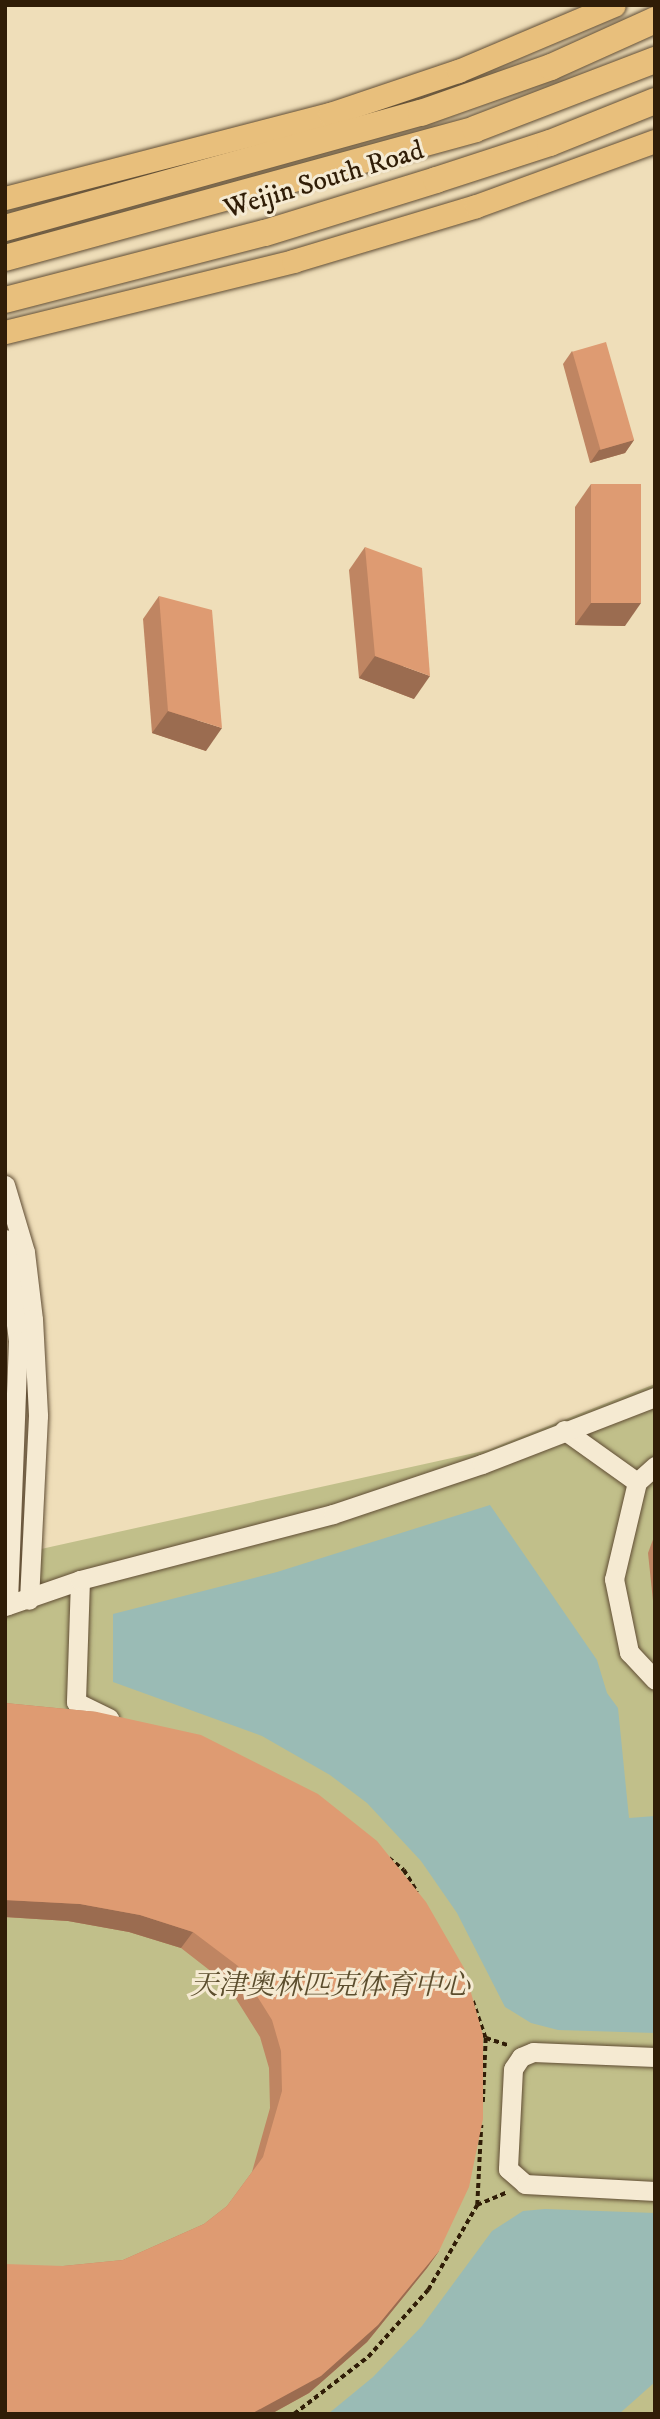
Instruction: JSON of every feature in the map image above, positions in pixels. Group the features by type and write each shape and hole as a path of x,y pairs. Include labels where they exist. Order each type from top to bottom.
{"highway":[{"path":"5,228 421,113 551,66 655,20"},
{"name":"Weijin South Road","path":"5,258 537,109 655,60"},
{"name":"Weijin South Road","path":"5,300 265,233 550,142 655,101"}],"main road":[{"path":"5,198 330,114 458,71 614,5"},
{"path":"5,332 293,261 476,206 655,141"}],"street":[{"path":"5,1185 25,1252 33,1319 38,1416 29,1600"},
{"path":"5,1239 18,1341 6,1605 29,1600 80,1580 333,1514 482,1464 655,1397"},
{"path":"564,1430 637,1482"},
{"path":"655,1466 637,1482 614,1579 629,1652 655,1680"},
{"path":"80,1580 76,1702 109,1718"},
{"path":"655,2057 533,2052 521,2057 513,2068 508,2169 525,2184 655,2191"}],"path":[{"path":"383,1853 404,1870 418,1893"},
{"path":"468,1988 486,2038 482,2108"},
{"path":"294,2414 368,2357 428,2290 477,2206 482,2122"},
{"path":"477,2206 525,2184"}],"green space":[{"name":"天津奥林匹克体育中心","path":"655,1384 655,2414 5,2414 5,1557 488,1450"}],"water":[{"path":"490,1505 597,1660 607,1693 618,1708 629,1818 655,1816 655,2033 558,2030 531,2023 505,2007 457,1913 421,1861 367,1803 330,1775 262,1736 113,1682 113,1614 277,1572"},
{"path":"545,2209 655,2213 655,2382 619,2414 328,2414 373,2377 422,2326 492,2231 523,2211"}],"building":[{"path":"606,342 634,440 600,450 572,352"},
{"path":"591,484 641,484 641,603 591,603"},
{"path":"365,547 422,568 430,676 375,656"},
{"path":"159,596 212,610 222,728 168,711"},
{"path":"5,1703 97,1712 201,1735 318,1794 377,1841 426,1902 464,1968 483,2035 483,2119 469,2187 439,2251 378,2325 321,2376 251,2414 5,2414 5,2264 63,2266 123,2260 204,2224 227,2206 263,2157 282,2091 281,2051 272,2020 238,1966 193,1932 140,1915 80,1904 5,1900"}]}
